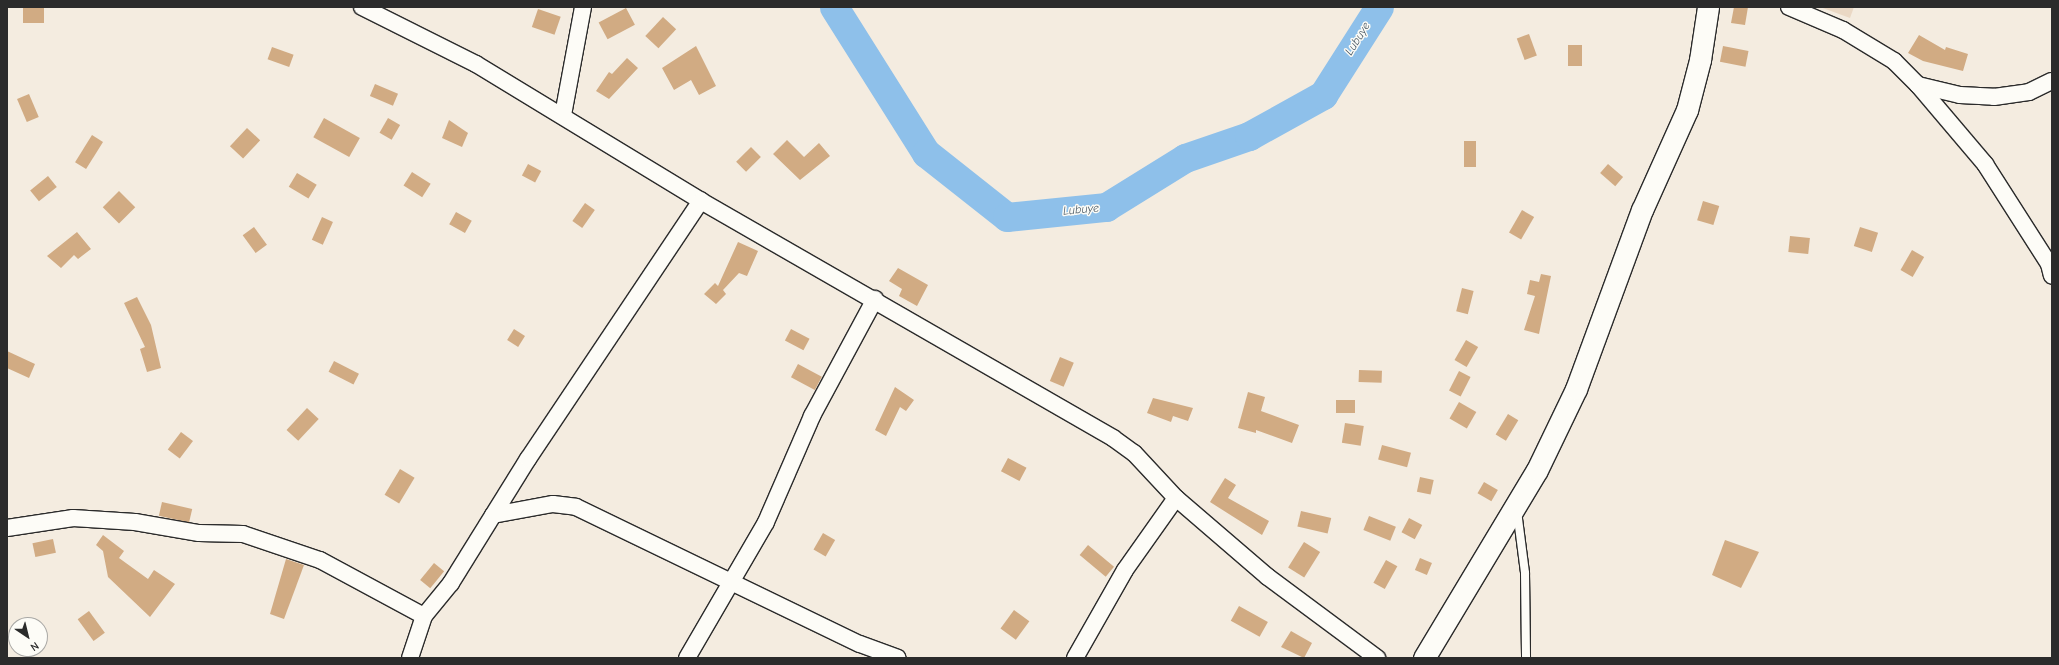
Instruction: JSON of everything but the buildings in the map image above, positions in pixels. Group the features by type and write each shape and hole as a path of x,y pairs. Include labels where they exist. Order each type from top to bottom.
{"street":[{"path":"362,7 476,64 701,201 875,299 1113,438 1155,471 1176,498 1268,577 1377,658"},
{"path":"562,115 583,7"},
{"path":"1424,658 1516,506 1576,389 1642,210 1687,110 1700,60 1708,7"},
{"path":"1789,7 1843,30 1894,61 1918,85 1984,164 2049,264 2052,276"},
{"path":"1918,85 1960,95 1994,97 2029,92 2052,81"},
{"path":"410,658 424,616 451,583 493,515 701,201"},
{"path":"687,658 732,584 775,504 830,380 875,299"},
{"path":"1075,658 1125,570 1176,498"},
{"path":"493,515 553,504 576,507 732,584 898,658"},
{"path":"7,528 73,518 135,522 199,533 243,534 320,560 424,616"}],"lane":[{"path":"1516,506 1525,573 1526,658"}],"shaded area":[{"path":"1820,7 1854,7 1850,18"}],"waterway":[{"name":"Lubuye","path":"834,7 926,153 1007,217 1106,207 1185,158 1249,136 1323,95 1379,7"}]}
